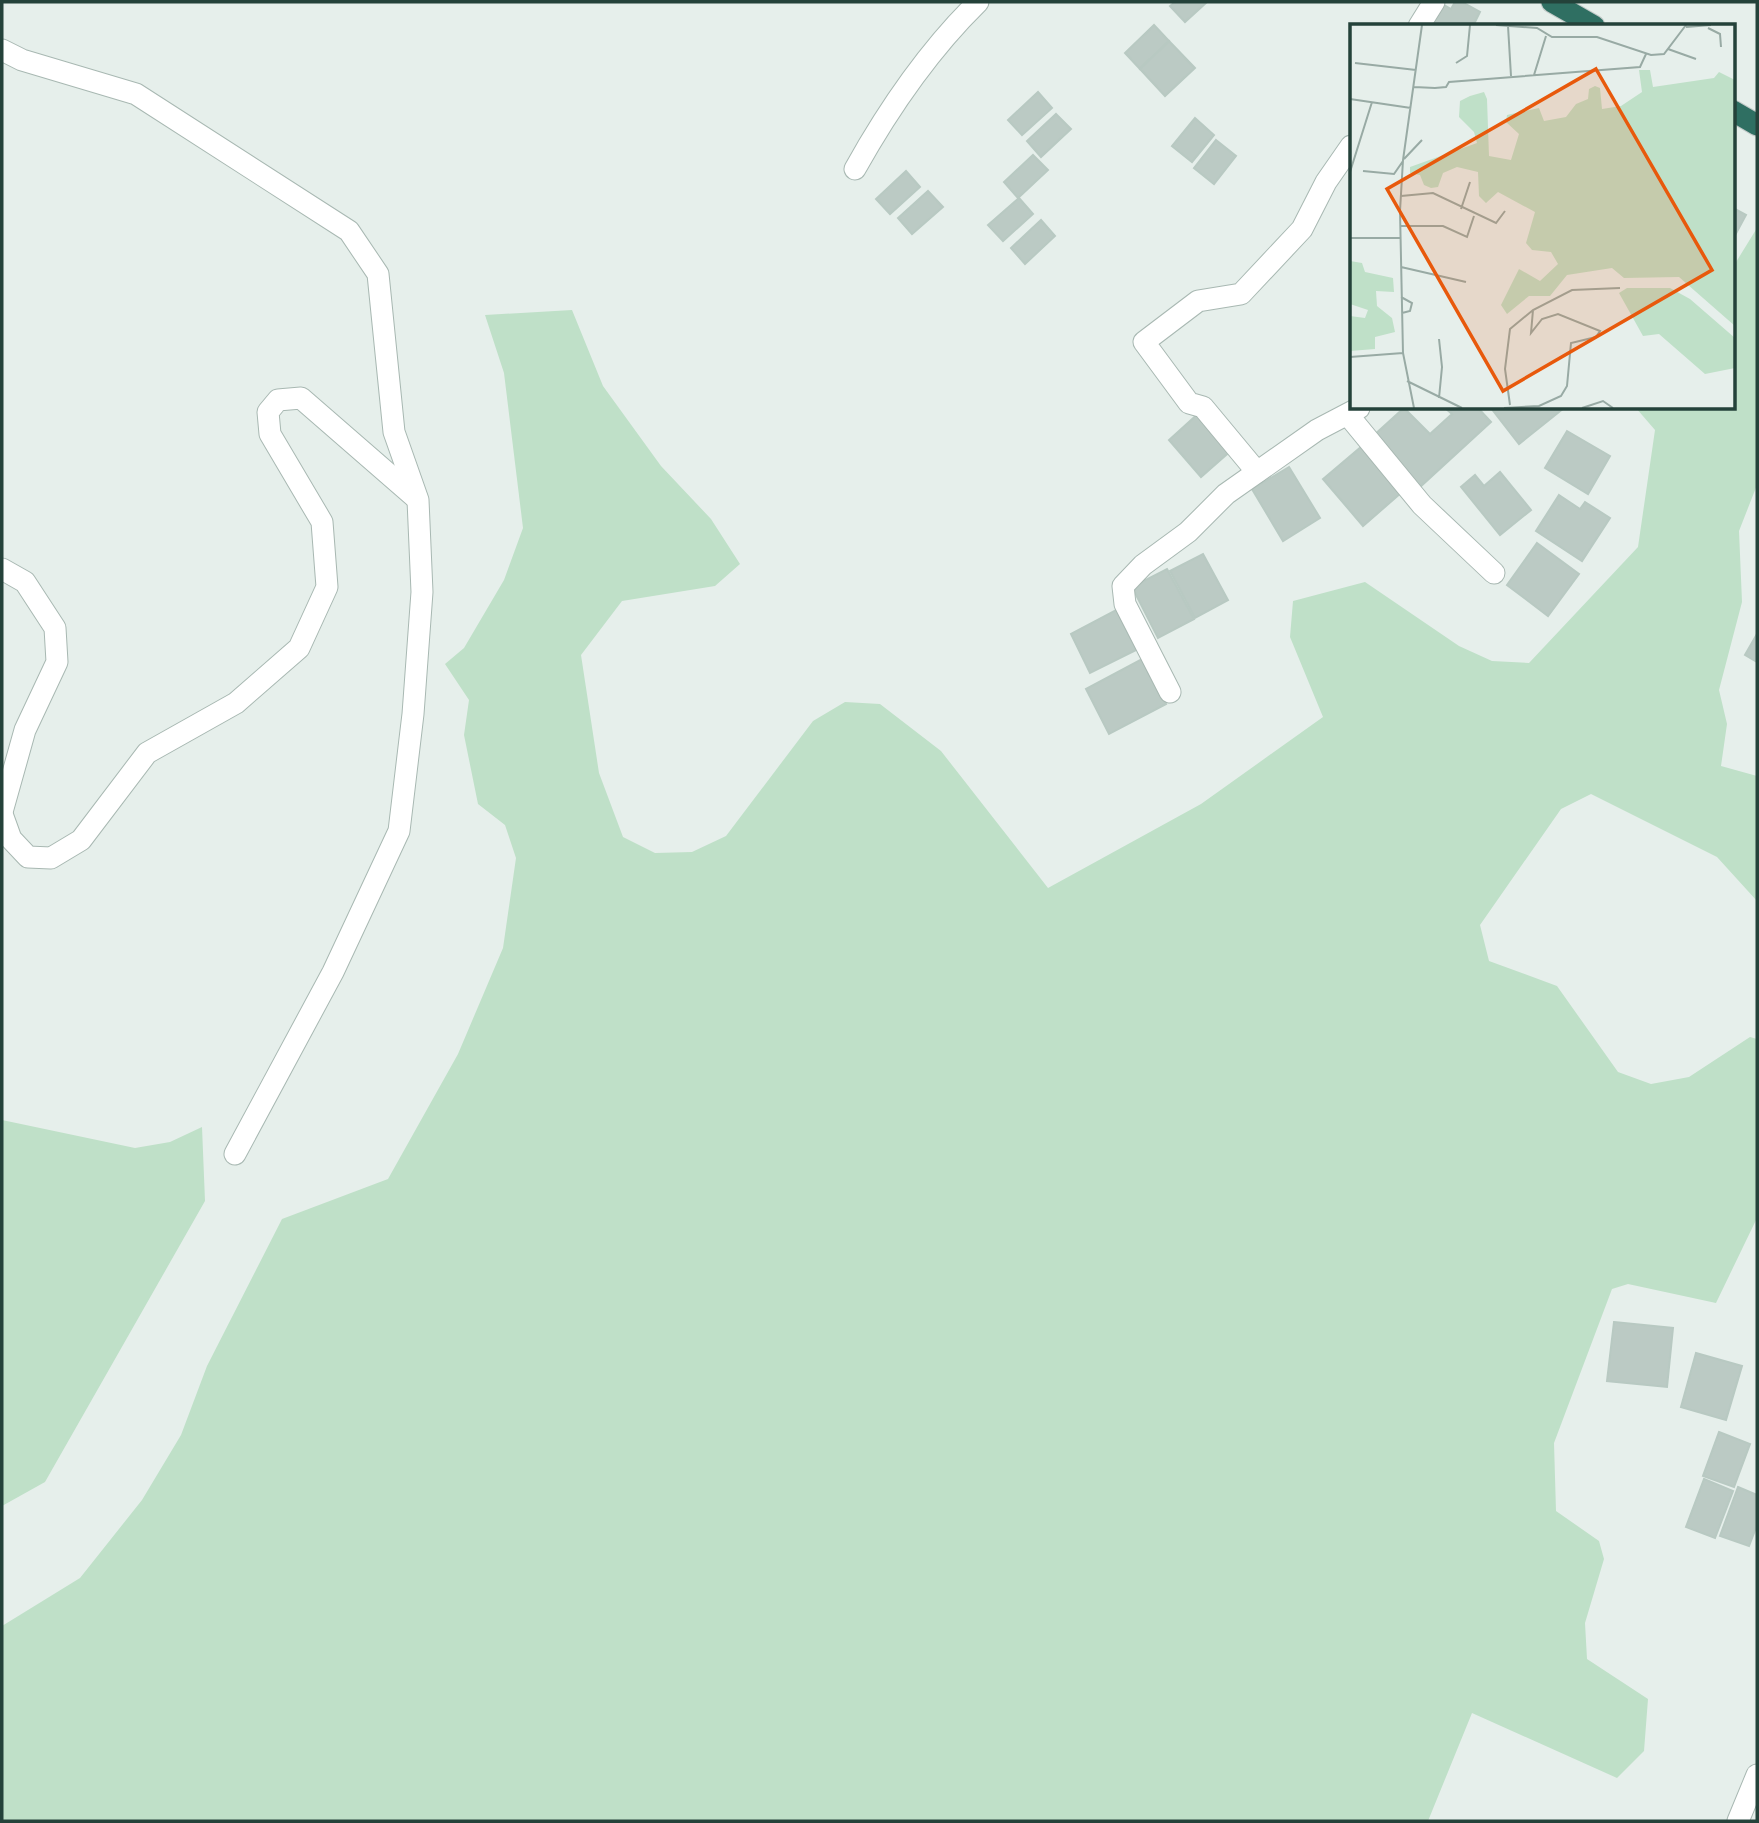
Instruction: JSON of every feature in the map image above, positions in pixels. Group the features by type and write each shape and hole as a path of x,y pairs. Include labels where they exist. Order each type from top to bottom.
{"highway":[{"path":"1552,2 1590,24"},
{"path":"1734,112 1757,125"}],"street":[{"path":"855,169 910,80 955,24 978,2"},
{"path":"1420,24 1434,2"},
{"path":"2,50 22,60 136,94 349,231 378,274 394,432 418,500 422,592 413,714 399,831 333,972 234,1154"},
{"path":"1257,472 1203,407 1189,403 1144,342 1198,301 1241,294 1301,229 1326,182 1350,147"},
{"path":"2,569 25,582 55,628 57,662 25,730 2,813 11,839 28,857 51,858 81,839 147,753 236,703 299,648 327,586 323,522 270,434 268,412 278,400 301,398 418,500"},
{"path":"1170,692 1125,604 1123,586 1143,565 1188,532 1226,494 1317,430 1354,411 1422,505 1494,572"},
{"path":"1738,1821 1757,1774"}],"green space":[{"path":"1757,228 1757,485 1739,531 1742,602 1719,690 1727,724 1721,766 1757,776 1757,901 1717,857 1591,794 1561,809 1480,925 1489,961 1557,986 1618,1072 1651,1084 1689,1077 1750,1037 1757,1039 1757,1218 1716,1303 1628,1284 1612,1289 1554,1443 1556,1511 1599,1541 1604,1559 1585,1623 1587,1659 1648,1699 1644,1751 1617,1778 1472,1713 1428,1821 2,1821 2,1626 80,1578 142,1500 181,1435 207,1366 282,1219 388,1179 458,1054 503,948 516,858 505,825 478,804 464,735 469,700 445,664 464,648 504,580 523,528 504,373 485,315 572,310 603,386 661,466 711,519 740,564 715,586 622,601 581,655 599,773 623,837 655,853 692,852 726,836 813,721 845,702 880,704 941,751 1048,888 1201,804 1323,717 1290,637 1293,601 1365,582 1459,646 1492,661 1529,663 1638,547 1655,430 1638,410 1734,410 1734,265"},
{"path":"2,1120 135,1148 170,1142 202,1127 205,1201 45,1482 2,1506"}],"building":[{"path":"1175,2 1207,2 1185,22 1170,6"},
{"path":"1439,2 1451,9 1455,2 1462,2 1480,12 1474,24 1426,24"},
{"path":"1154,25 1169,41 1140,69 1125,53"},
{"path":"1169,41 1195,68 1165,96 1140,69"},
{"path":"1038,92 1052,108 1022,135 1008,120"},
{"path":"1056,114 1071,129 1041,157 1027,141"},
{"path":"1195,118 1214,135 1192,162 1172,146"},
{"path":"1216,140 1236,156 1214,184 1194,168"},
{"path":"1033,155 1048,170 1018,198 1004,182"},
{"path":"906,171 920,187 890,214 876,199"},
{"path":"928,191 943,207 912,234 898,218"},
{"path":"1019,198 1033,214 1003,241 988,225"},
{"path":"1734,209 1746,215 1734,237"},
{"path":"1041,220 1055,236 1025,264 1011,248"},
{"path":"1402,410 1406,410 1430,434 1452,414 1447,410 1480,410 1491,422 1420,487 1373,436"},
{"path":"1493,410 1562,410 1519,444"},
{"path":"1200,412 1233,449 1201,477 1169,440"},
{"path":"1567,431 1610,456 1588,494 1545,468"},
{"path":"1361,447 1401,493 1363,526 1323,479"},
{"path":"1289,467 1320,518 1283,541 1252,489"},
{"path":"1500,472 1531,510 1500,535 1461,487 1475,475 1484,486"},
{"path":"1559,495 1580,509 1585,502 1610,518 1582,561 1536,531"},
{"path":"1537,543 1579,574 1548,616 1507,585"},
{"path":"1203,554 1228,600 1195,618 1170,571"},
{"path":"1167,569 1194,619 1158,638 1132,587"},
{"path":"1118,609 1138,649 1090,673 1071,634"},
{"path":"1757,634 1757,662 1745,655"},
{"path":"1142,659 1166,704 1109,734 1086,689"},
{"path":"1614,1322 1673,1328 1667,1387 1607,1381"},
{"path":"1696,1353 1742,1366 1726,1420 1681,1407"},
{"path":"1719,1432 1750,1444 1734,1487 1703,1476"},
{"path":"1704,1479 1733,1491 1715,1538 1686,1527"},
{"path":"1738,1487 1757,1495 1757,1525 1749,1546 1720,1536"}]}
